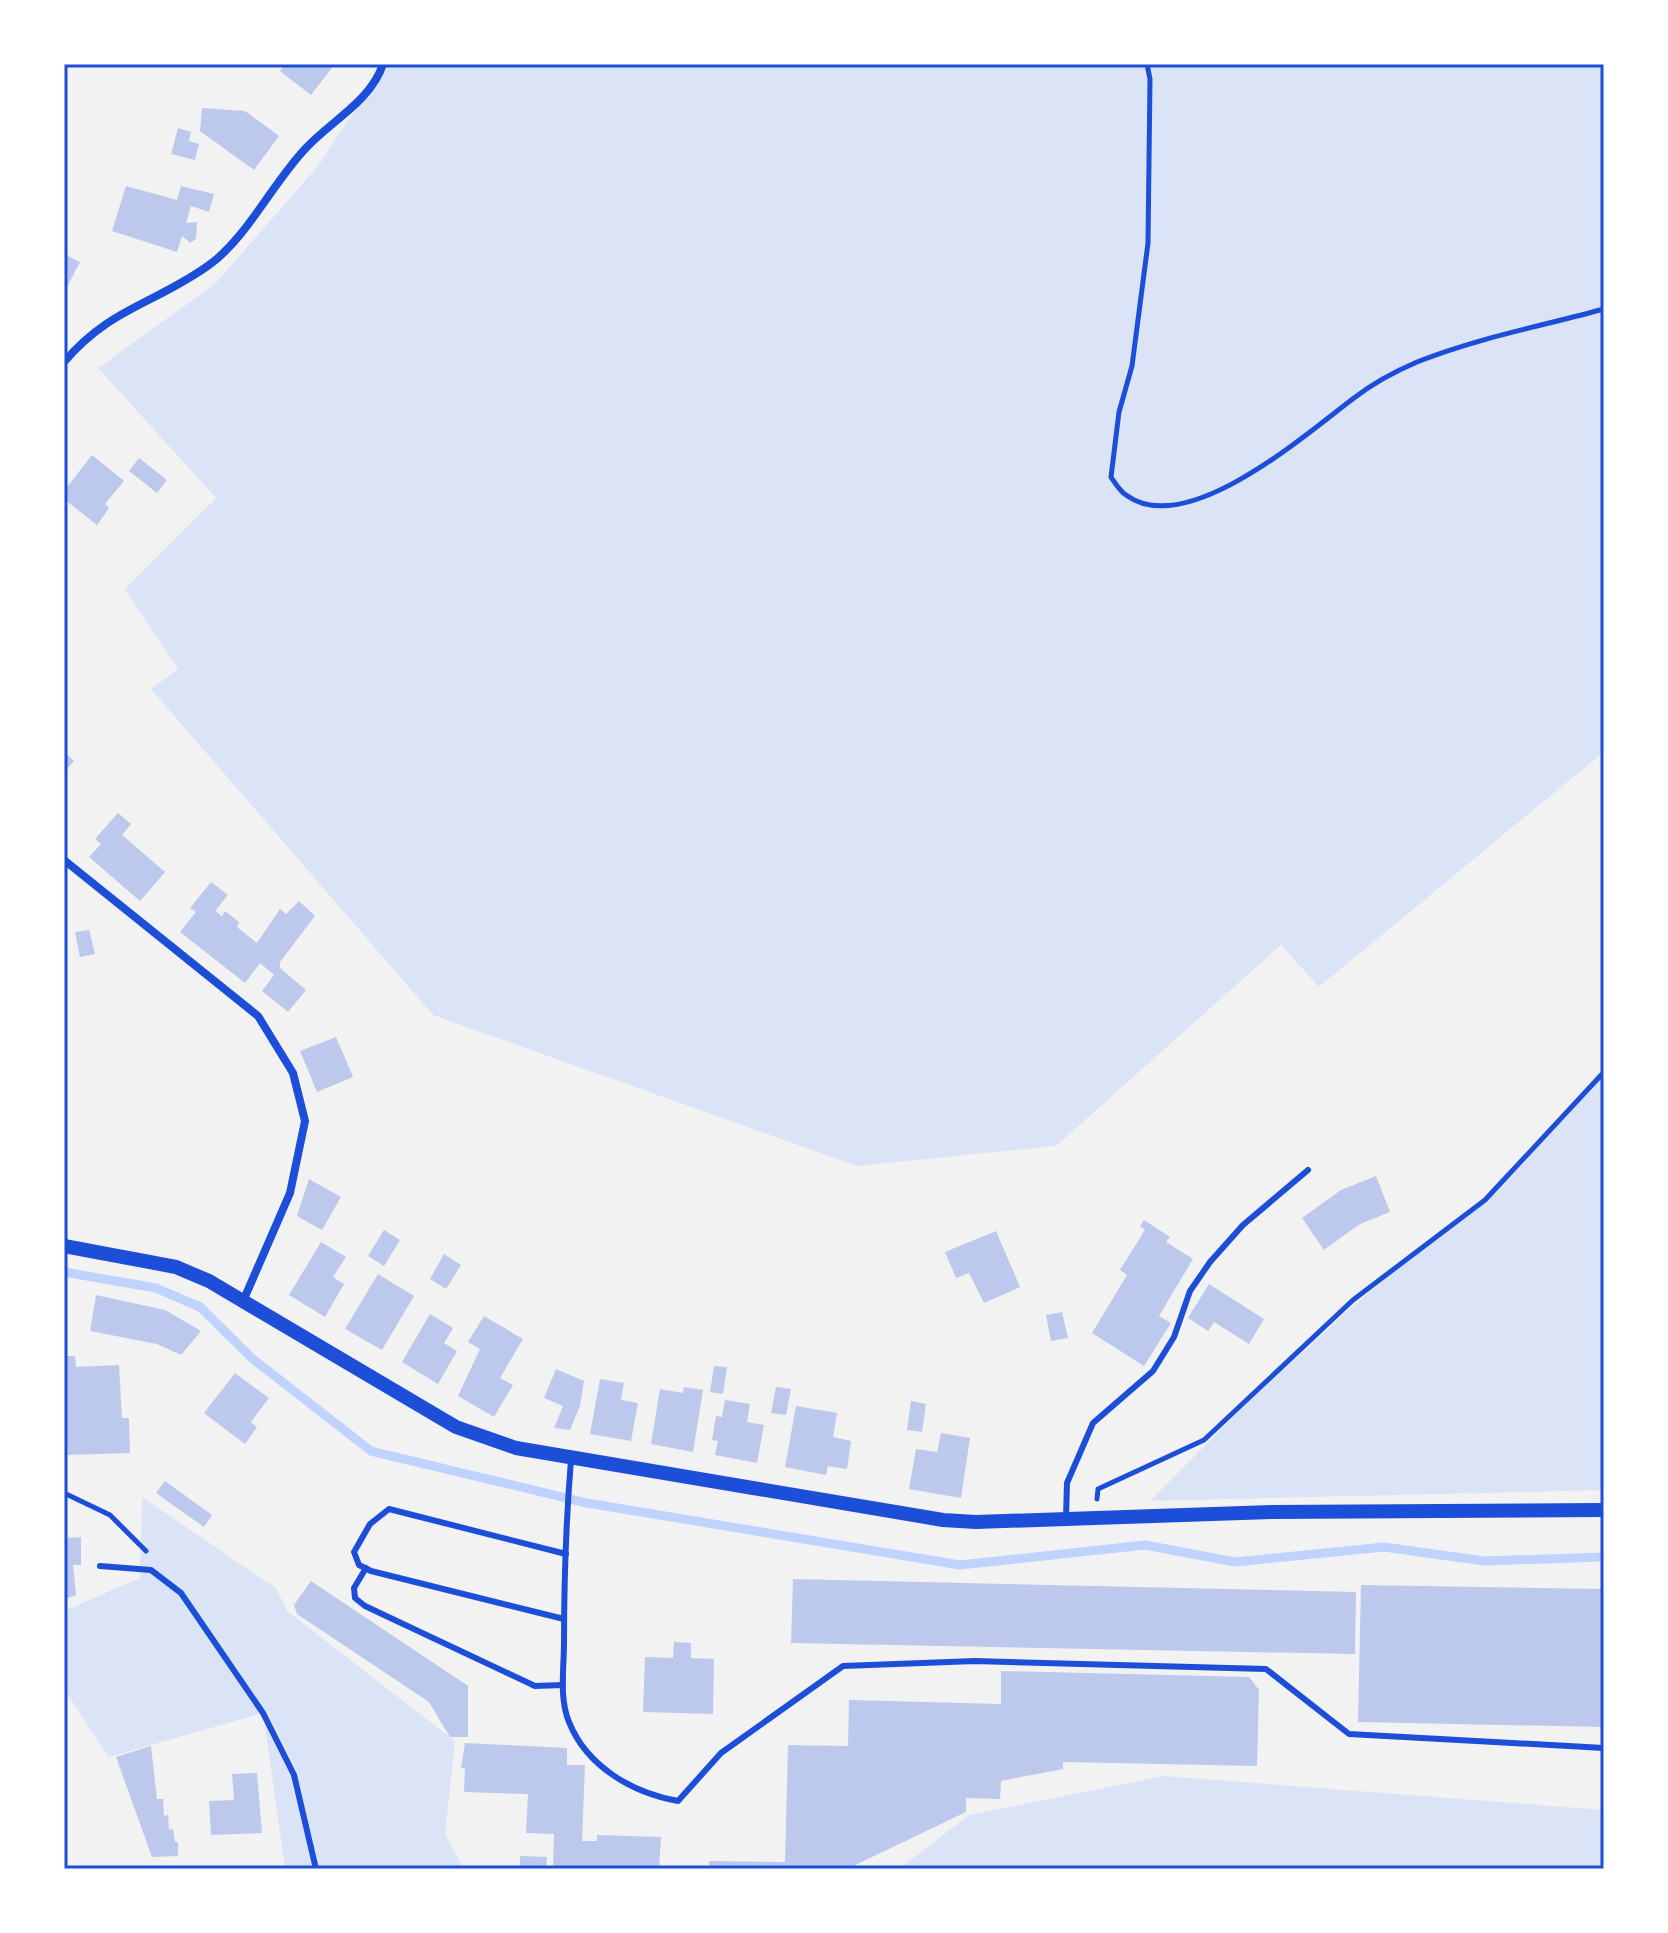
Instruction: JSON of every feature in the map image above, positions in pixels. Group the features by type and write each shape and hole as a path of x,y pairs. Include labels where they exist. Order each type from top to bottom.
{"street":[{"path":"64,362 86,336 116,315 212,264 305,149 357,103 383,64"},
{"path":"64,860 258,1016 293,1073 305,1121 290,1193 244,1299"},
{"path":"64,1246 176,1267 244,1299 456,1427 500,1444 943,1520 1272,1512 1604,1510"}],"lane":[{"path":"1066,1518 1067,1483 1093,1423 1153,1371 1174,1337 1190,1291 1210,1262 1243,1225 1308,1170"},
{"path":"571,1456 563,1685 569,1724 601,1766 647,1795 678,1801 721,1753 843,1666 975,1661 1266,1669 1349,1734 1604,1748"},
{"path":"564,1619 366,1568 359,1565 354,1552 370,1524 389,1509 566,1554"},
{"path":"100,1566 151,1570 181,1593 263,1713 294,1775 316,1869"},
{"path":"366,1568 354,1588 355,1598 365,1606 535,1686 563,1685"}],"path":[{"path":"1147,64 1150,79 1148,243 1132,366 1119,412 1111,477 1125,495 1165,506 1193,502 1249,474 1357,395 1415,363 1483,340 1604,309"},
{"path":"1094,1517 1098,1489 1204,1440 1353,1300 1485,1200 1604,1072"},
{"path":"64,1493 110,1515 148,1553"}],"shaded area":[{"path":"385,64 1604,64 1604,757 1600,755 1319,987 1281,945 1056,1146 857,1166 433,1015 151,689 178,669 125,589 216,498 98,368 215,284 318,166"},
{"path":"1604,1075 1604,1490 1150,1501 1246,1404 1354,1305 1507,1179"},
{"path":"142,1497 276,1588 287,1611 455,1741 445,1834 464,1869 285,1869 263,1713 109,1757 64,1689 64,1611 140,1578"},
{"path":"1164,1776 1604,1810 1604,1869 899,1869 969,1815"}],"building":[{"path":"285,64 334,65 311,95 280,71"},
{"path":"202,108 245,111 279,136 254,170 200,131"},
{"path":"178,128 191,132 189,141 199,144 195,160 171,154"},
{"path":"126,186 177,200 181,186 214,194 209,212 191,206 186,223 197,222 196,239 190,243 182,236 177,252 112,231"},
{"path":"64,254 80,262 64,293"},
{"path":"92,455 124,481 105,504 109,508 97,525 64,499 64,491"},
{"path":"139,458 167,480 157,493 129,471"},
{"path":"64,752 74,761 64,772"},
{"path":"118,813 131,824 122,835 165,872 140,901 89,857 101,844 95,839"},
{"path":"211,882 228,895 215,911 222,916 225,911 239,922 237,927 257,943 280,909 286,914 299,901 315,916 280,962 280,968 306,990 288,1012 262,991 274,975 260,963 245,983 180,932 196,912 190,908"},
{"path":"89,930 95,954 80,957 75,932"},
{"path":"336,1037 353,1077 317,1092 300,1051"},
{"path":"1376,1176 1390,1212 1360,1224 1324,1250 1302,1218 1341,1190"},
{"path":"309,1179 341,1197 322,1230 297,1216"},
{"path":"1144,1220 1170,1237 1166,1242 1193,1259 1159,1316 1171,1323 1144,1366 1092,1333 1127,1275 1120,1270 1145,1230 1140,1226"},
{"path":"384,1230 400,1240 384,1266 368,1256"},
{"path":"996,1231 1020,1287 984,1303 969,1273 956,1278 945,1252"},
{"path":"321,1242 346,1257 333,1277 344,1284 325,1317 289,1295"},
{"path":"444,1254 461,1265 446,1289 430,1279"},
{"path":"378,1274 414,1296 382,1350 345,1329"},
{"path":"1209,1284 1264,1319 1249,1344 1214,1322 1208,1331 1188,1318"},
{"path":"96,1295 165,1310 201,1331 181,1355 157,1344 90,1331"},
{"path":"1062,1312 1068,1338 1051,1341 1046,1315"},
{"path":"430,1314 453,1328 444,1343 457,1351 438,1384 402,1362"},
{"path":"484,1316 523,1339 500,1378 513,1385 494,1417 458,1396 480,1349 468,1342"},
{"path":"64,1356 75,1356 76,1367 119,1365 122,1418 129,1418 130,1453 64,1455"},
{"path":"714,1366 727,1367 723,1394 710,1392"},
{"path":"556,1369 584,1381 580,1406 570,1430 554,1428 563,1406 544,1398"},
{"path":"235,1373 269,1398 251,1422 257,1427 245,1444 204,1413"},
{"path":"600,1379 624,1383 621,1400 638,1403 631,1441 590,1434"},
{"path":"684,1387 703,1390 693,1452 651,1444 660,1389 683,1393"},
{"path":"776,1387 791,1389 786,1415 771,1413"},
{"path":"725,1400 750,1404 747,1422 764,1425 757,1463 715,1455 718,1441 712,1440 716,1416 722,1417"},
{"path":"911,1401 926,1404 922,1432 907,1430"},
{"path":"796,1406 837,1413 833,1437 851,1441 847,1469 828,1466 826,1475 785,1467"},
{"path":"941,1433 970,1438 961,1498 909,1489 916,1449 937,1452"},
{"path":"165,1481 212,1515 204,1527 156,1493"},
{"path":"81,1537 81,1565 73,1565 76,1595 64,1599 64,1538"},
{"path":"793,1579 1356,1592 1355,1654 791,1643"},
{"path":"311,1581 468,1686 468,1737 450,1737 429,1702 297,1614 294,1605"},
{"path":"1361,1585 1604,1589 1604,1727 1358,1722"},
{"path":"674,1642 691,1643 691,1658 714,1659 713,1714 643,1712 645,1657 673,1658"},
{"path":"1001,1671 1249,1677 1259,1690 1257,1766 1063,1762 1063,1769 1001,1781 1000,1799 966,1798 966,1812 847,1869 709,1869 709,1861 785,1862 788,1745 848,1746 849,1700 1001,1704"},
{"path":"465,1743 567,1748 567,1765 585,1765 582,1841 597,1841 597,1835 661,1837 659,1869 553,1869 554,1834 526,1833 528,1794 464,1792 465,1768 461,1768"},
{"path":"151,1746 157,1799 163,1799 164,1816 168,1815 169,1830 173,1829 175,1842 178,1842 178,1856 152,1857 116,1757"},
{"path":"257,1773 262,1833 211,1835 209,1801 234,1800 232,1774"},
{"path":"520,1856 547,1857 546,1869 520,1869"}],"waterway":[{"path":"64,1272 156,1288 200,1307 253,1359 371,1451 587,1503 960,1565 1145,1545 1235,1562 1384,1547 1484,1561 1604,1557"}]}
